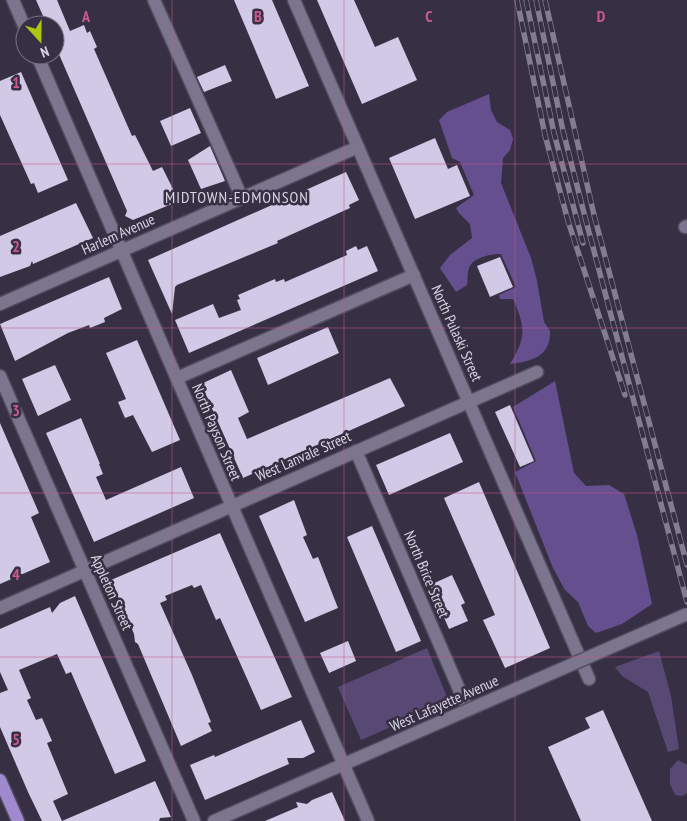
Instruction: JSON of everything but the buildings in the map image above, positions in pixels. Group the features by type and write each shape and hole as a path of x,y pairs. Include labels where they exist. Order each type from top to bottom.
{"main road":[{"path":"0,780 18,821"}],"street":[{"path":"13,0 19,15"},
{"path":"154,0 242,198"},
{"name":"North Pulaski Street","path":"294,0 589,679"},
{"name":"North Payson Street","path":"41,65 368,821"},
{"name":"Harlem Avenue","path":"0,304 358,147"},
{"path":"177,378 414,275"},
{"name":"West Lanvale Street","path":"0,608 536,372"},
{"name":"Appleton Street","path":"0,376 194,821"},
{"name":"North Brice Street","path":"356,451 468,710"},
{"name":"West Lafayette Avenue","path":"214,821 687,614"},
{"name":"West Lafayette Avenue","path":"468,710 581,660"}],"shaded area":[{"path":"489,94 491,110 497,122 510,130 513,139 510,150 503,158 501,183 531,258 544,322 550,331 549,340 544,352 526,362 510,364 516,355 522,339 522,324 513,299 500,299 499,295 516,287 501,254 474,261 468,270 467,285 456,292 440,268 450,255 472,238 470,224 456,208 474,195 460,162 452,158 439,120 447,112"},
{"path":"555,381 574,473 586,486 609,485 624,494 637,535 652,604 622,624 596,633 588,626 578,602 565,590 553,568 515,472 536,461 513,407"},
{"path":"427,648 449,702 361,740 338,687"},
{"path":"659,651 671,696 679,749 668,752 648,692 622,676 615,667"},
{"path":"678,760 687,765 687,793 683,796 675,795 670,784 670,769"}],"railway":[{"path":"517,0 545,135 568,221 625,395"},
{"path":"526,0 554,133 583,243"},
{"path":"536,0 563,131 687,602"},
{"path":"545,0 594,215 687,565"}],"district":[{"name":"MIDTOWN-EDMONSON","path":"237,197"}]}
